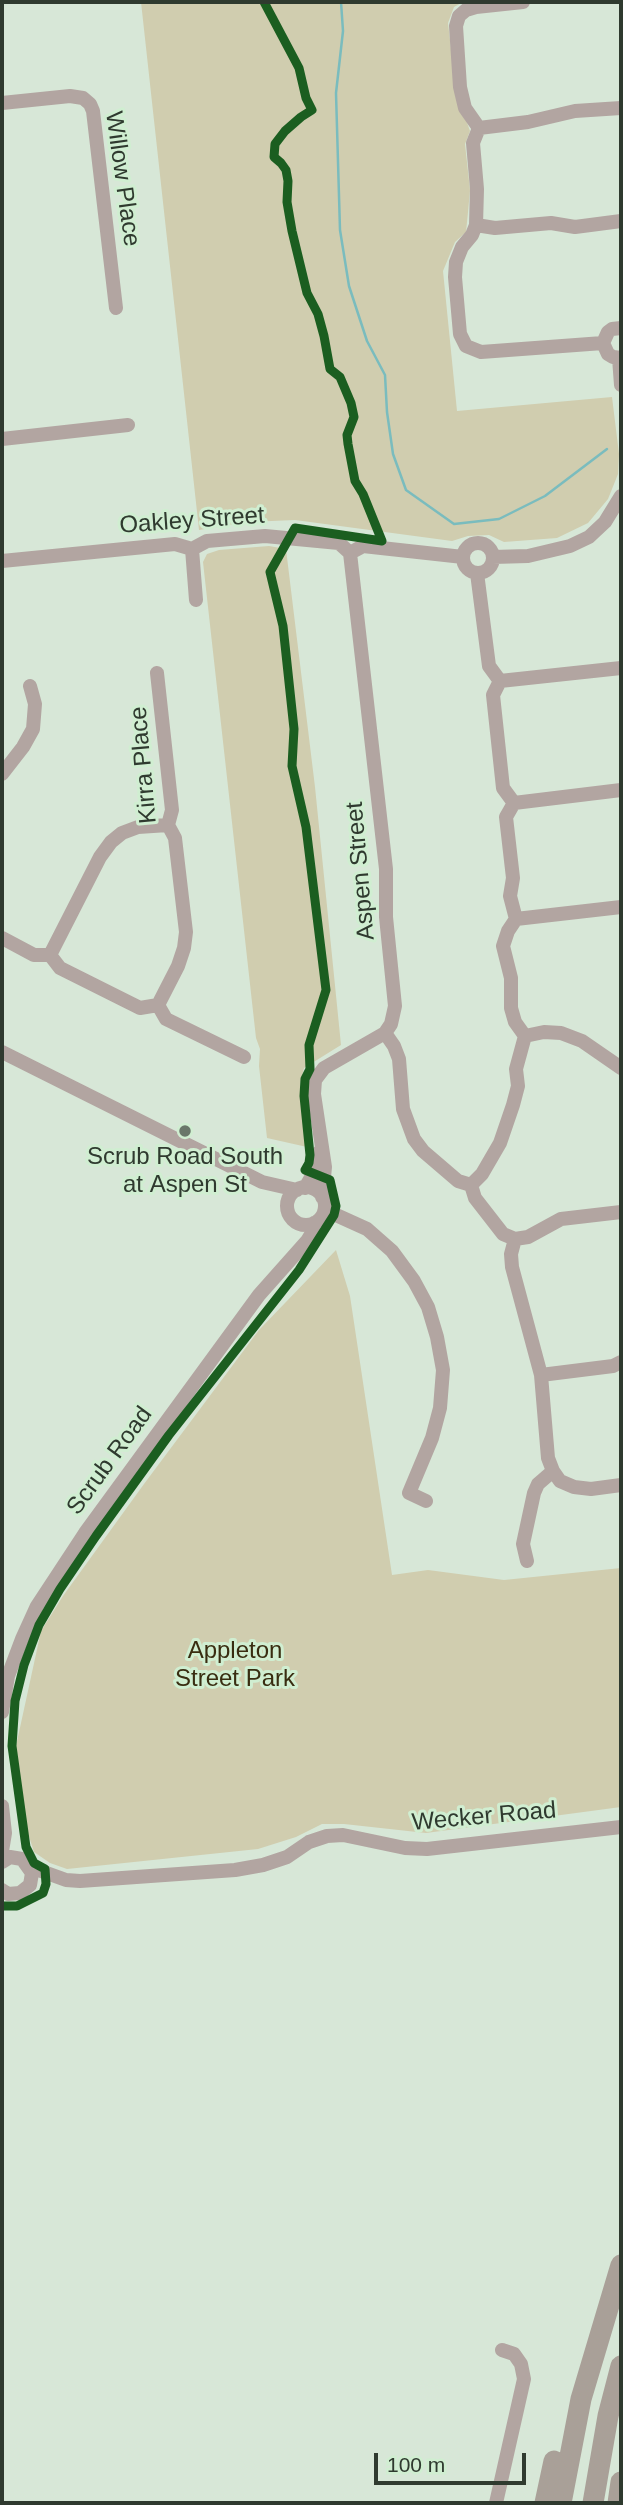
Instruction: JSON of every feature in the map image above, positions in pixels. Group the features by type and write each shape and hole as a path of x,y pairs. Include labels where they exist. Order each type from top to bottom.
{"highway":[{"path":"561,2503 572,2437 594,2351 621,2265"},
{"path":"545,2503 575,2375 594,2351"},
{"path":"593,2503 608,2416 621,2366"},
{"path":"618,2503 621,2482"}],"street":[{"path":"479,128 465,108 460,87 456,26 459,16 476,7 523,2"},
{"name":"Willow Place","path":"2,103 70,96 83,98 90,104 116,308"},
{"path":"479,128 528,122 575,111 621,108"},
{"path":"479,128 473,143 477,189 476,225 462,247 456,262 455,277 460,334 466,346 481,352 603,343"},
{"path":"476,225 495,228 551,223 575,227 621,221"},
{"path":"621,328 608,332 603,343 608,354 620,358 621,385"},
{"path":"2,439 128,425"},
{"path":"493,557 519,557 570,547 589,537 605,522 621,496"},
{"name":"Oakley Street","path":"2,561 174,544 191,549 207,541 265,536 339,543 351,554"},
{"path":"478,543 489,547 493,557 489,569 477,573 466,568 463,557 468,547 478,543"},
{"path":"351,554 363,546 463,557"},
{"path":"191,549 196,600"},
{"name":"Aspen Street","path":"351,554 386,869 386,917 395,1006 391,1024 385,1033"},
{"path":"477,573 489,666 500,681"},
{"path":"500,681 621,668"},
{"name":"Kirra Place","path":"157,673 172,810 168,825 175,838 186,932 178,966 158,1005"},
{"path":"500,681 492,695 503,788 514,803"},
{"path":"2,774 33,729 35,717 30,686"},
{"path":"514,803 621,790"},
{"path":"514,803 506,817 513,878 510,896 516,919 503,946 510,978 511,1008 515,1023 525,1036"},
{"path":"50,955 100,857 111,842 122,833 138,827 168,825"},
{"path":"516,919 621,907"},
{"path":"2,938 34,954 50,955 60,968 140,1008 158,1005 166,1019 244,1057"},
{"path":"525,1036 544,1032 561,1033 582,1041 621,1068"},
{"path":"293,1220 303,1225 314,1223 319,1220 324,1203 325,1167 314,1094 315,1080 324,1068 385,1033 399,1059 403,1109 414,1139 458,1181 471,1185"},
{"path":"471,1185 482,1174 500,1143 518,1086 516,1069 525,1036"},
{"path":"2,1052 262,1182 315,1190 324,1203 367,1229 392,1251 414,1281 428,1307 443,1370 440,1408 432,1438 406,1492 426,1501"},
{"path":"287,1206 290,1196 301,1189 317,1165 320,1144"},
{"path":"262,1182 287,1206 293,1220 295,1233 291,1256"},
{"path":"471,1185 475,1198 503,1234 515,1239 528,1237 561,1219 621,1212"},
{"name":"Scrub Road","path":"2,1712 8,1676 37,1606 85,1533 259,1295 307,1241 314,1223"},
{"path":"515,1239 511,1254 512,1268 541,1375 548,1458 553,1471 560,1480 574,1487 591,1489 621,1485"},
{"path":"541,1375 613,1366 621,1362"},
{"path":"527,1561 523,1544 534,1493 538,1484 553,1471"},
{"path":"2,1806 5,1833 2,1851"},
{"name":"Wecker Road","path":"2,1891 14,1894 66,1880 235,1870 287,1857 309,1842 327,1836 343,1835 405,1848 427,1849 621,1827"},
{"path":"5,1833 26,1863 32,1879 26,1889"},
{"name":"Wecker Road","path":"2,1861 10,1857 66,1880"},
{"path":"496,2503 524,2379 521,2364 514,2354 502,2350"}],"green space":[{"path":"141,2 463,2 454,7 448,23 456,92 470,131 465,144 470,190 466,232 455,242 443,271 457,411 612,397 619,454 618,474 608,499 588,523 557,538 504,542 489,535 468,536 452,541 295,520 248,522 199,530"},
{"path":"269,546 286,549 315,787 341,1045 304,1068 300,1084 307,1147 267,1138 259,1066 260,1049 256,1038 203,562 207,554 219,550"},
{"name":"Appleton Street Park","path":"336,1250 350,1296 392,1575 428,1570 504,1580 621,1568 621,1807 426,1833 322,1824 296,1837 258,1849 67,1869 50,1863 34,1852 27,1830 16,1746 41,1631 144,1484 259,1330"}],"waterway":[{"path":"341,2 343,31 336,93 340,230 349,286 367,341 385,375 393,454 406,490 454,524 499,519 545,496 607,449"}],"cycle path":[{"path":"2,1906 17,1906 43,1893 46,1884 45,1869 34,1863 26,1847 12,1746 15,1701 24,1665 39,1625 96,1536 169,1435 299,1270 334,1215 336,1206 330,1180 305,1170 310,1155 304,1096 305,1079 310,1069 309,1045 326,990 306,827 292,766 294,729 283,626 270,572 295,528 382,541 355,481 347,435 354,417 351,403 340,377 330,369 318,314 307,293 292,231 287,202 286,170 274,157 275,144 285,131 312,110 306,98 299,68 264,2"}],"place":[{"name":"Scrub Road South at Aspen St","path":"185,1131"}]}
